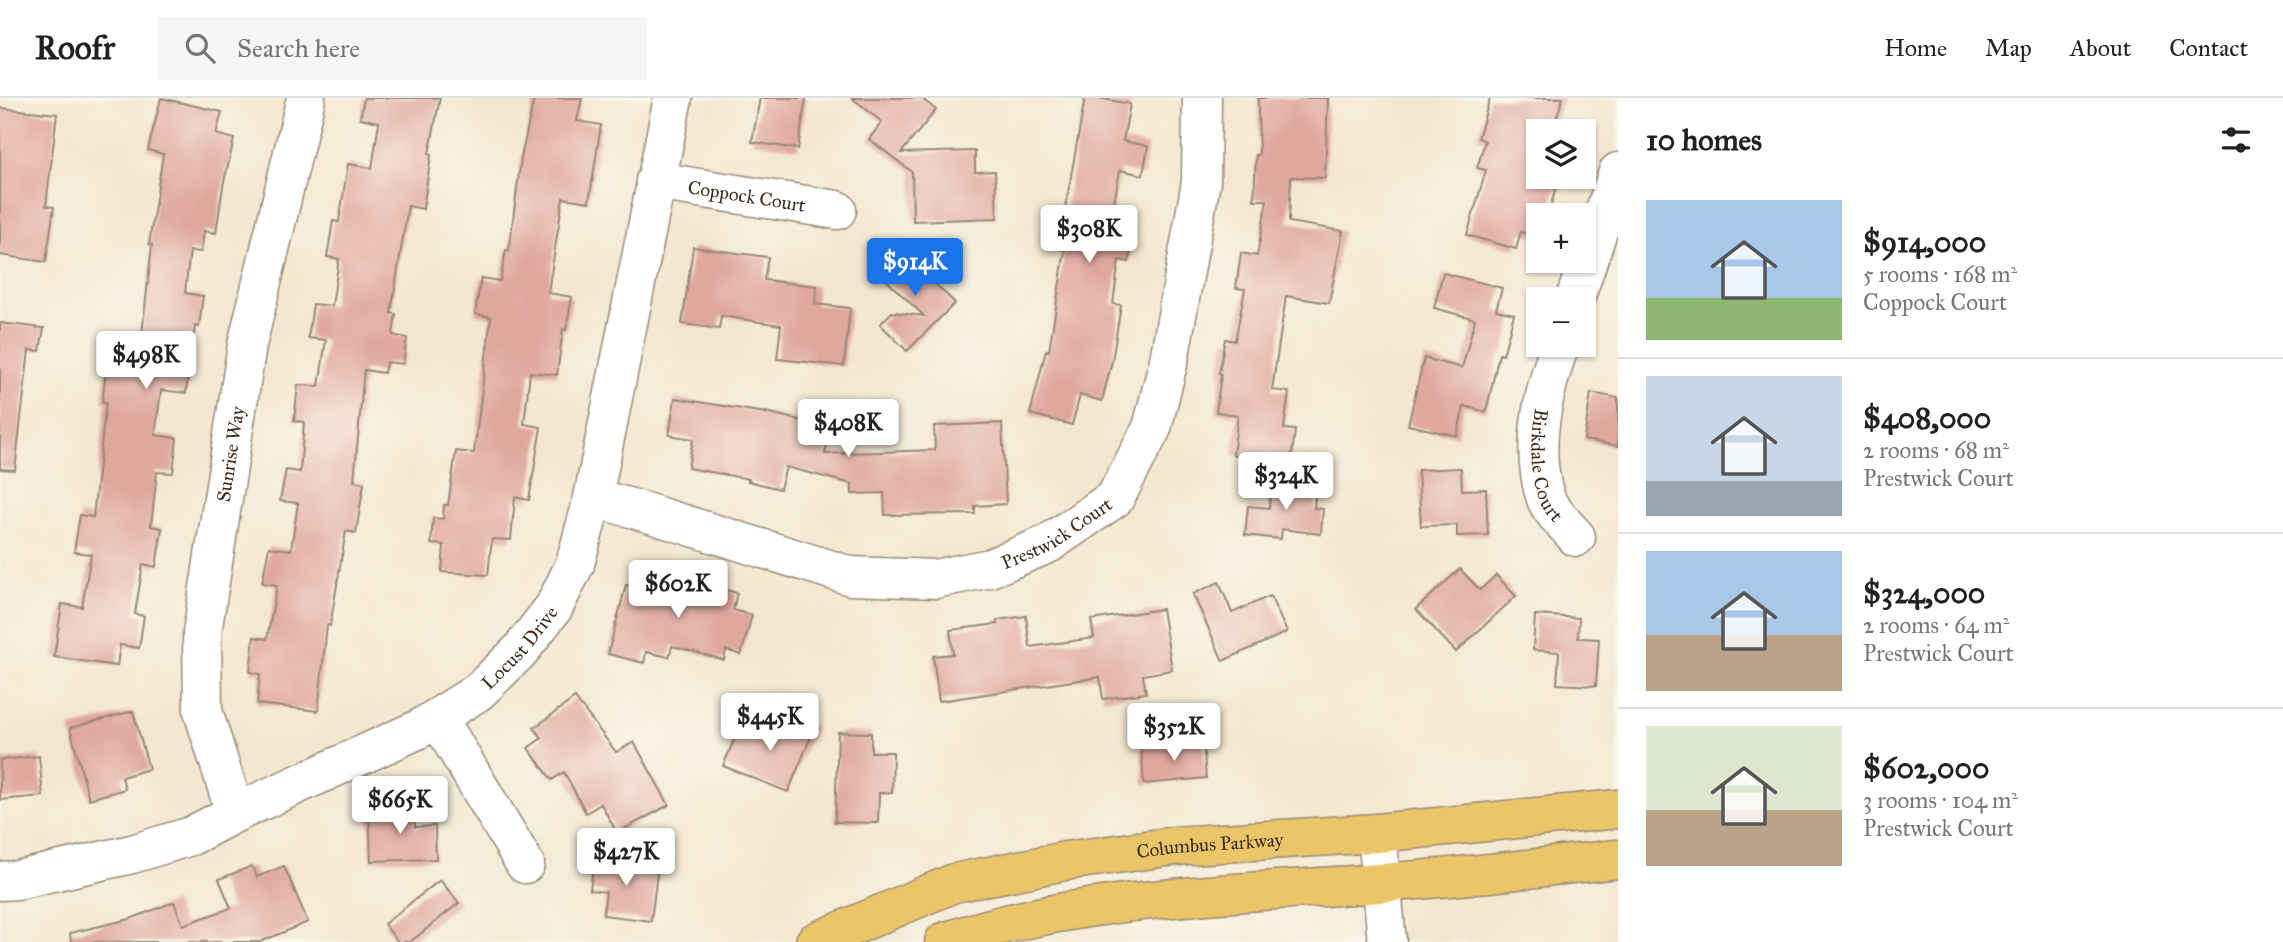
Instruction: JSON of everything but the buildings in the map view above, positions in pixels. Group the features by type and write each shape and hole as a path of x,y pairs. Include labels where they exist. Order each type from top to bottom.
{"main road":[{"name":"Columbus Parkway","path":"815,942 954,883 1065,861 1175,846 1377,832 1618,809"},
{"path":"944,942 983,929 1099,905 1382,883 1618,859"}],"street":[{"name":"Sunrise Way","path":"236,813 203,711 202,633 247,345 306,98"},
{"name":"Locust Drive","path":"0,881 17,880 132,853 191,836 419,729 478,692 520,651 555,607 575,564 593,498 673,98"},
{"name":"Prestwick Court","path":"593,498 851,576 935,579 990,568 1048,544 1115,498 1152,428 1169,360 1201,183 1202,98"},
{"path":"1580,287 1611,217 1618,172"},
{"name":"Coppock Court","path":"655,181 837,210"},
{"name":"Birkdale Court","path":"1556,357 1545,388 1539,429 1540,467 1547,501 1576,537"},
{"path":"438,718 525,864"},
{"path":"1377,832 1387,942"}]}
